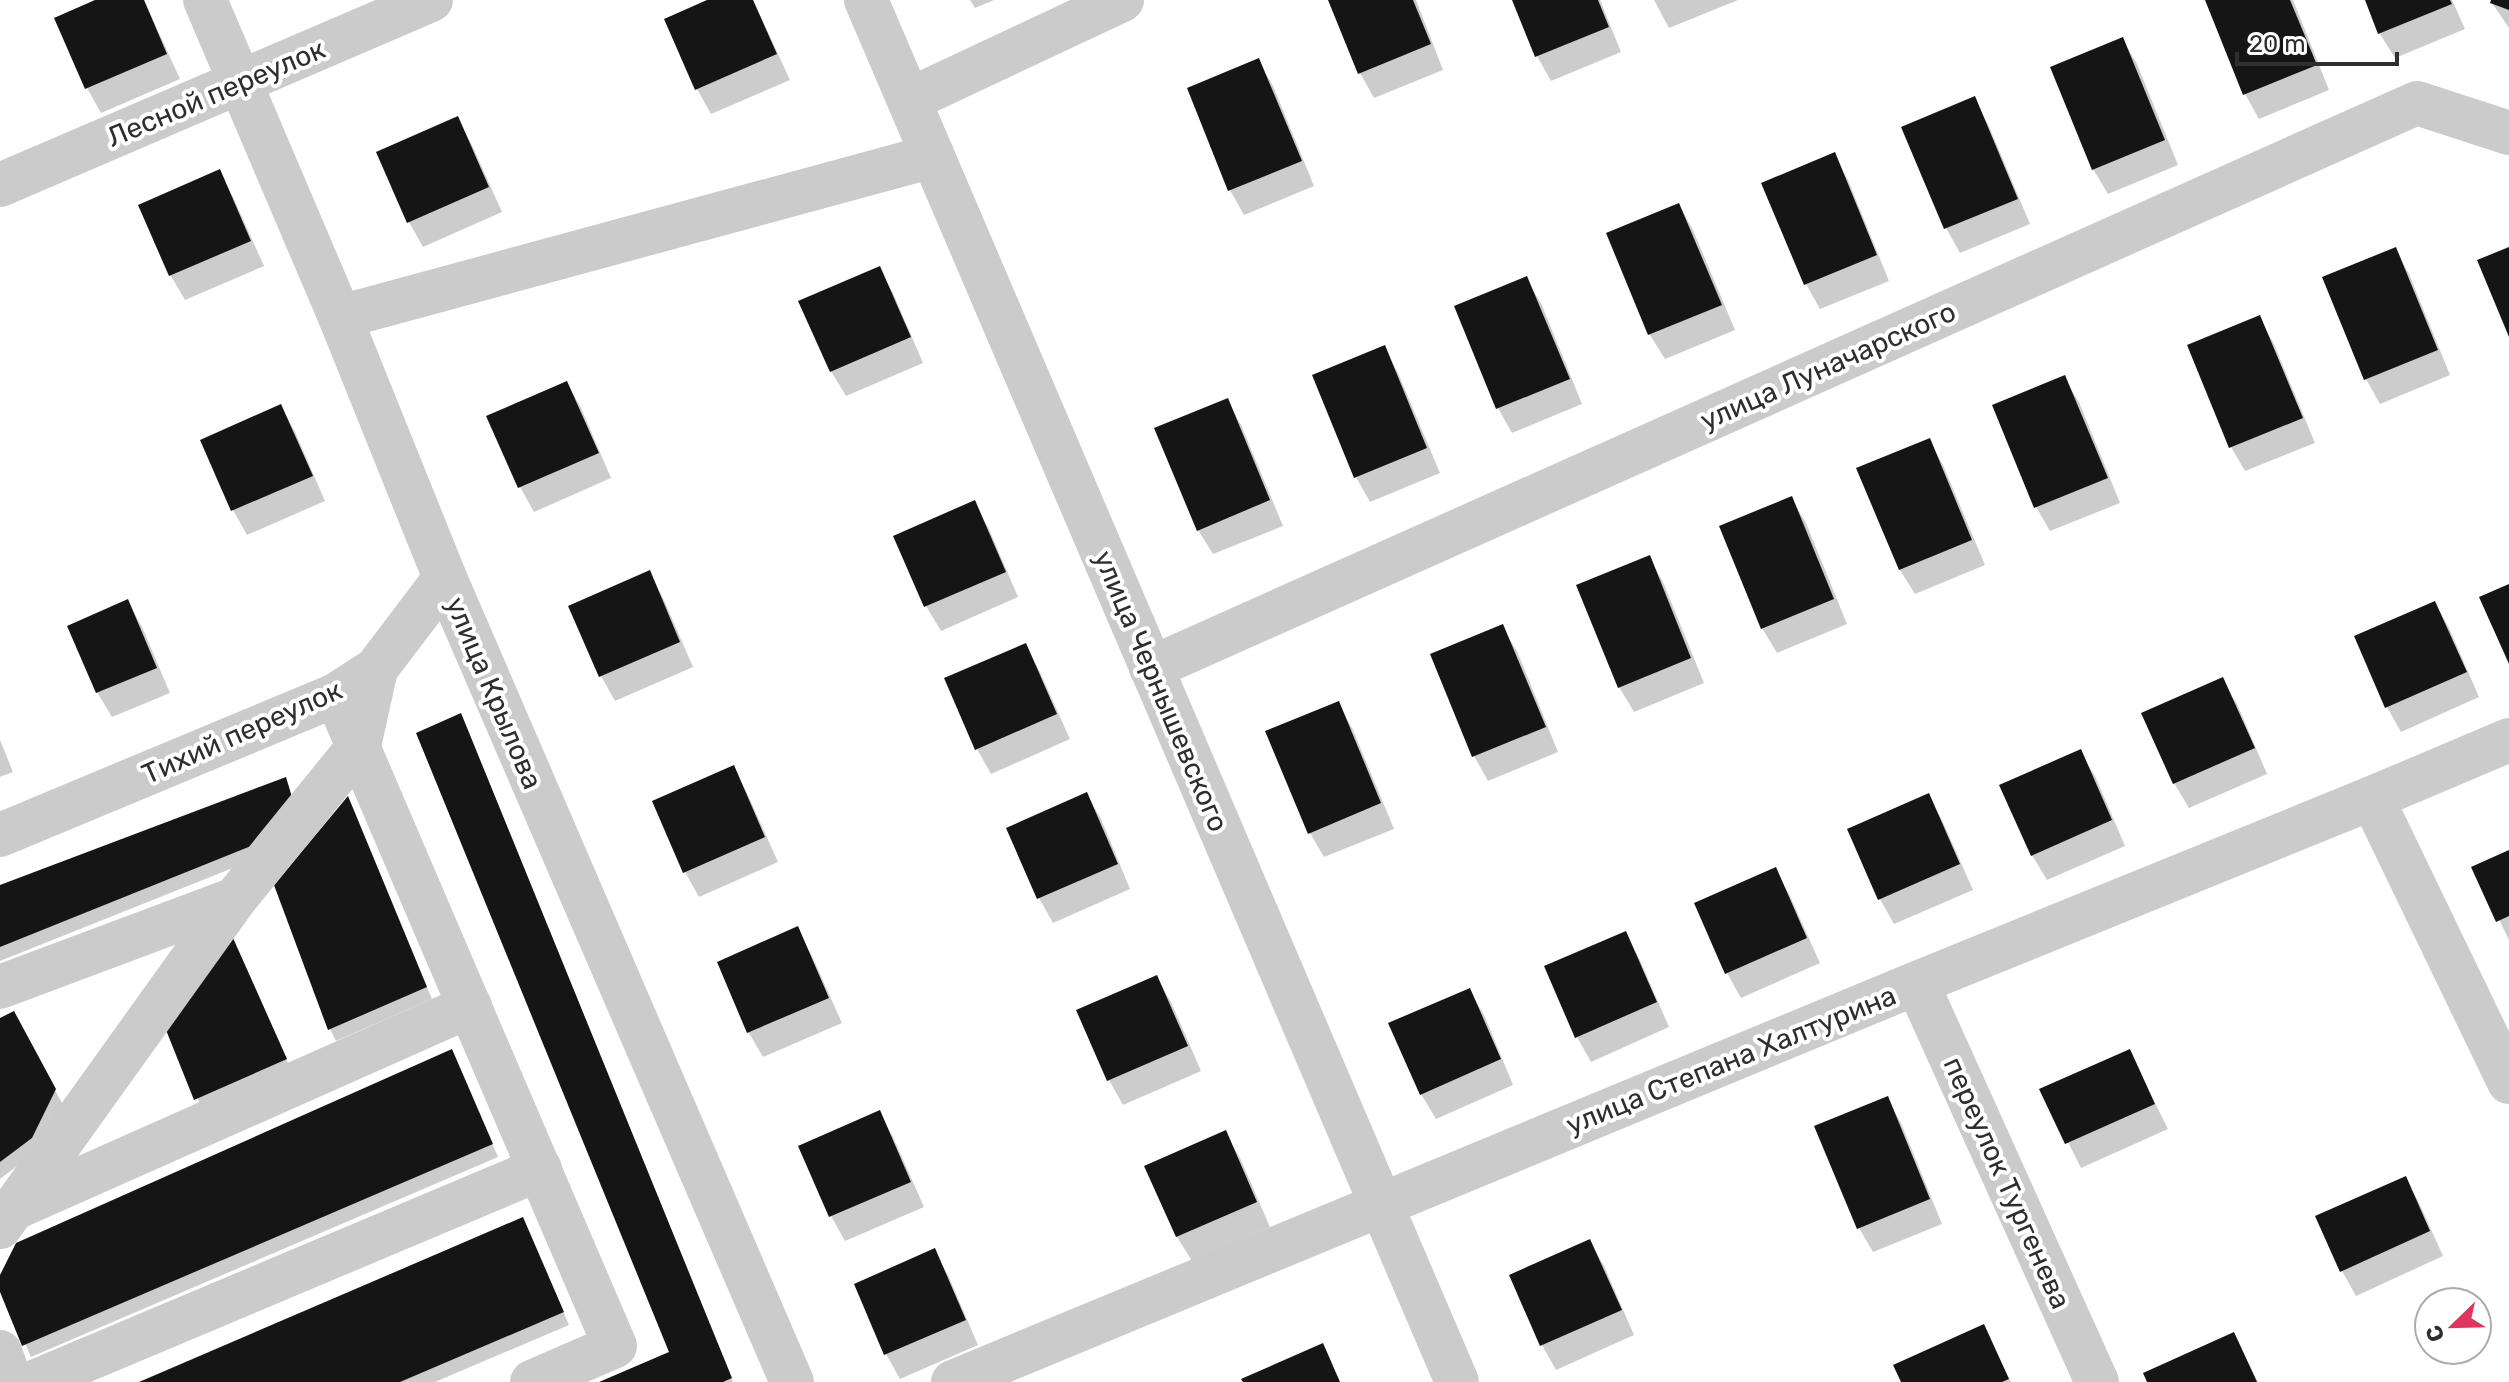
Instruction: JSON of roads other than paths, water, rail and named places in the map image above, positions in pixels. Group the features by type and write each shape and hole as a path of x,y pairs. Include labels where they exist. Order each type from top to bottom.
{"street":[{"name":"улица Крылова","path":"205,0 340,317 445,578 792,1382"},
{"name":"Лесной переулок","path":"0,185 431,0"},
{"name":"улица Чернышевского","path":"866,0 1457,1382"},
{"path":"909,100 1122,0"},
{"name":"улица Луначарского","path":"1151,668 2417,103 2509,133"},
{"path":"340,317 933,156"},
{"name":"Тихий переулок","path":"0,835 336,695 376,669 445,578"},
{"path":"7,1218 235,899 359,746 376,669"},
{"path":"336,695 615,1346 532,1382"},
{"name":"улица Степана Халтурина","path":"953,1382 2509,740"},
{"path":"2372,798 2509,1082"},
{"path":"0,987 235,899"},
{"name":"переулок Тургенева","path":"1917,983 2097,1382"},
{"path":"7,1218 470,1006"},
{"path":"34,1382 540,1169"},
{"path":"0,1352 11,1382"}]}
